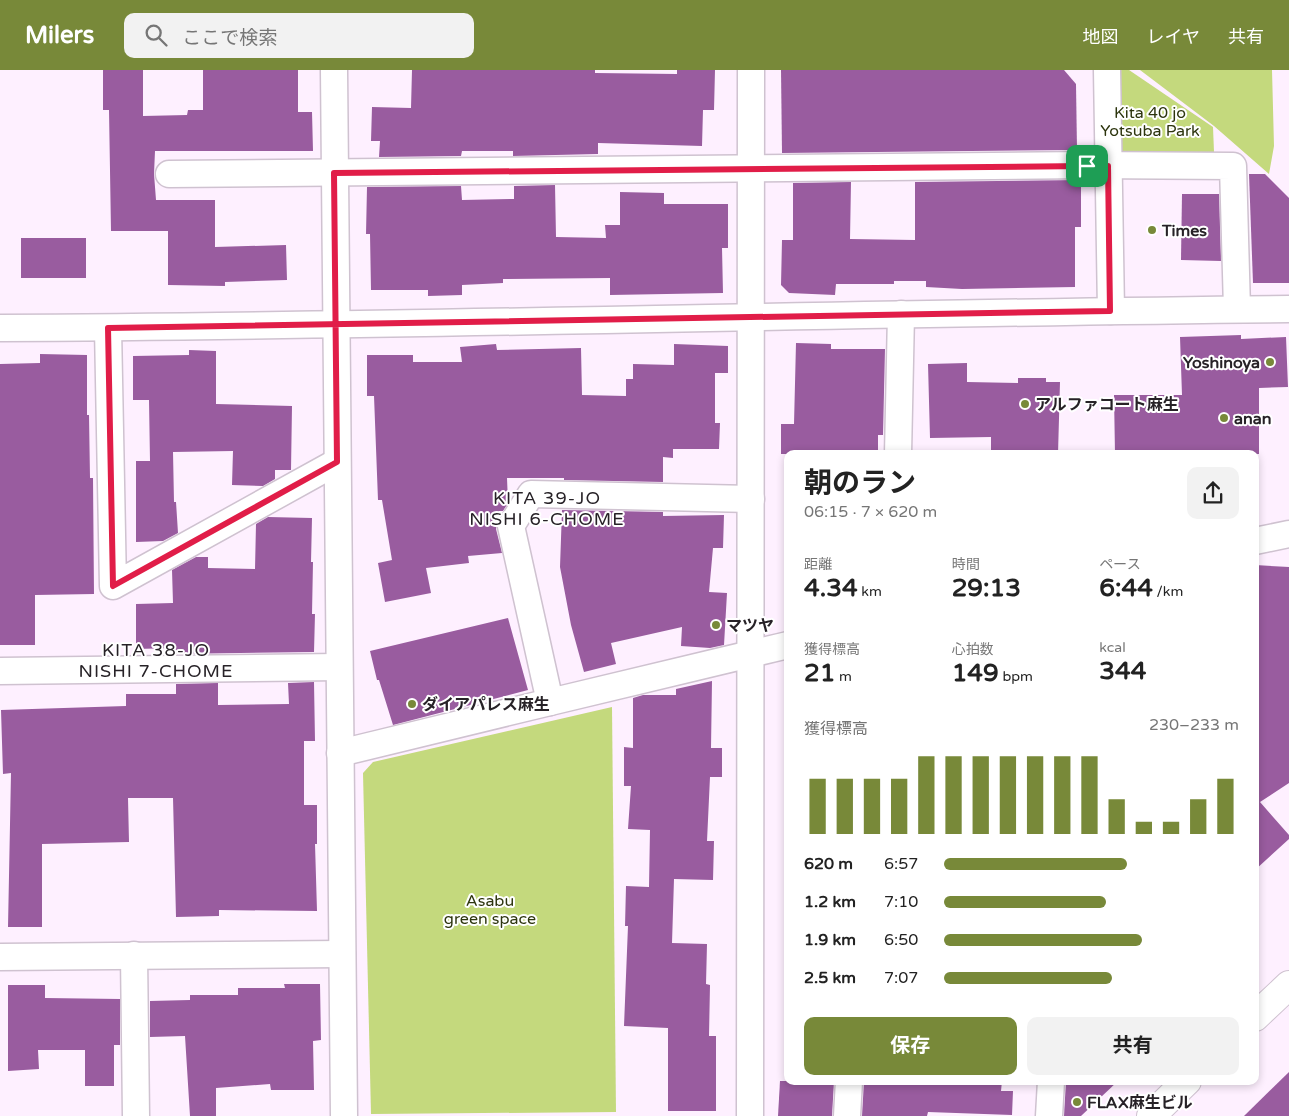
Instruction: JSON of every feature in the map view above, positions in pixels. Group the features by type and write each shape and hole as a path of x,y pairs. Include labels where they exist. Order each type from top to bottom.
{"street":[{"path":"334,70 344,1116"},
{"path":"750,1116 751,70"},
{"path":"1107,70 1110,311"},
{"path":"168,174 1233,166 1237,309"},
{"path":"0,328 336,326 900,314 1289,309"},
{"path":"898,450 900,314"},
{"path":"108,328 113,586 337,462"},
{"path":"550,702 511,526 531,494 751,499"},
{"path":"1259,540 1289,534"},
{"path":"340,753 784,647"},
{"path":"0,671 339,667"},
{"path":"0,957 342,954"},
{"path":"134,956 136,1116"},
{"path":"1259,1012 1289,985"},
{"path":"847,1116 850,1085"},
{"path":"1049,1116 1051,1085"},
{"path":"1151,1116 1183,1085"}],"green space":[{"name":"Kita 40 jo Yotsuba Park","path":"1118,70 1129,70 1213,127 1214,152 1120,152"},
{"path":"1140,70 1272,70 1274,146 1269,174 1214,126"},
{"name":"Asabu green space","path":"612,707 616,1112 371,1114 363,773 373,762"}],"building":[{"path":"103,70 143,70 143,116 187,115 188,110 203,110 203,70 298,70 298,112 312,112 313,151 155,151 156,200 215,200 215,247 286,245 287,280 225,282 225,286 168,285 168,231 111,231 109,110 103,110"},
{"path":"412,70 595,70 595,73 677,74 677,70 715,70 714,110 703,110 702,146 598,143 598,154 513,156 513,151 462,151 461,156 379,157 380,141 371,141 372,107 411,108"},
{"path":"781,70 1064,70 1076,84 1077,150 782,153"},
{"path":"1249,174 1265,174 1289,198 1289,283 1253,283"},
{"path":"1081,180 1081,227 1075,227 1075,287 962,289 926,287 926,281 894,281 894,284 836,284 835,295 789,293 781,285 782,240 793,240 793,183 851,182 850,239 915,240 915,182"},
{"path":"555,185 556,237 606,238 605,225 620,225 620,192 664,193 664,204 728,204 728,248 722,248 723,293 610,295 610,278 503,279 503,283 462,285 462,295 428,296 428,290 371,290 370,234 366,234 367,187 461,186 462,200 514,199 514,186"},
{"path":"1182,194 1219,194 1221,261 1181,260"},
{"path":"21,238 86,238 86,278 21,278"},
{"path":"1241,335 1241,339 1286,337 1288,387 1259,388 1259,450 1115,450 1114,395 1182,395 1180,337"},
{"path":"796,343 831,344 831,349 885,349 883,435 878,435 878,450 784,450 784,454 781,454 781,424 794,424"},
{"path":"496,344 497,350 581,348 582,395 626,396 626,379 633,379 633,364 674,365 674,344 728,346 728,373 715,373 715,423 720,423 719,449 673,449 673,458 663,457 663,482 507,478 508,503 503,511 499,511 496,529 502,553 468,556 469,563 426,568 431,593 385,602 378,563 392,560 382,500 378,500 374,396 367,396 367,355 413,355 413,362 462,362 460,347"},
{"path":"189,350 216,351 216,404 292,406 291,470 275,470 275,479 263,486 232,485 233,451 173,452 174,502 176,502 178,533 163,541 136,542 136,461 150,461 149,400 133,400 133,356 189,355"},
{"path":"40,354 87,355 90,478 93,478 94,594 35,595 35,645 0,645 0,364 40,363"},
{"path":"967,363 967,382 1018,383 1018,378 1046,378 1046,382 1060,382 1058,450 991,450 991,437 930,438 928,364"},
{"path":"562,510 663,512 663,516 724,515 723,548 713,548 709,592 727,593 724,645 710,648 681,646 682,627 611,643 616,664 584,672 571,625 560,567"},
{"path":"268,517 312,518 311,562 313,562 312,614 315,614 314,652 175,654 174,648 136,649 136,604 173,603 172,570 196,557 208,557 208,568 255,569 256,524"},
{"path":"1259,565 1289,567 1289,783 1260,802 1289,835 1289,839 1259,866"},
{"path":"508,618 528,690 393,725 379,680 377,680 370,651"},
{"path":"712,681 711,748 722,748 722,777 710,777 707,841 714,841 713,880 674,879 672,943 707,944 706,984 710,985 709,1036 716,1036 716,1111 668,1111 668,1028 624,1026 628,926 625,926 626,886 649,887 650,830 628,829 631,786 624,786 624,747 633,748 633,698 643,695 676,695 676,689"},
{"path":"314,682 315,741 304,741 304,805 317,805 317,844 315,844 317,911 219,910 219,916 176,917 173,798 128,798 129,842 42,844 42,927 8,927 11,773 3,774 1,710 126,706 126,694 176,694 176,684 218,683 218,705 289,704 288,683"},
{"path":"284,984 320,984 321,1040 313,1041 314,1090 271,1090 270,1084 216,1088 216,1116 190,1116 185,1036 150,1037 150,1001 190,1000 190,995 238,995 238,988 285,988"},
{"path":"8,985 45,985 45,998 120,999 120,1045 114,1045 114,1086 85,1086 85,1050 38,1050 39,1069 8,1071"},
{"path":"1289,1072 1289,1116 1244,1116"},
{"path":"780,1081 784,1081 784,1085 834,1085 832,1116 778,1116"},
{"path":"864,1085 1002,1085 1001,1091 1013,1091 1012,1115 928,1112 927,1116 862,1116"},
{"name":"FLAX麻生ビル","path":"1066,1085 1114,1085 1081,1116 1064,1116"}],"place":[{"name":"Times","path":"1152,230"},
{"name":"Yoshinoya","path":"1270,362"},
{"name":"アルファコート麻生","path":"1025,404"},
{"name":"anan","path":"1224,418"},
{"name":"マツヤ","path":"716,625"},
{"name":"ダイアパレス麻生","path":"412,704"},
{"name":"FLAX麻生ビル","path":"1077,1102"}],"district":[{"name":"KITA 39-JO NISHI 6-CHOME","path":"547,508"},
{"name":"KITA 38-JO NISHI 7-CHOME","path":"156,660"}],"route":[{"path":"1087,166 334,173 336,326 337,462 113,586 108,328 336,326 1110,311 1108,166 1087,166"}]}
